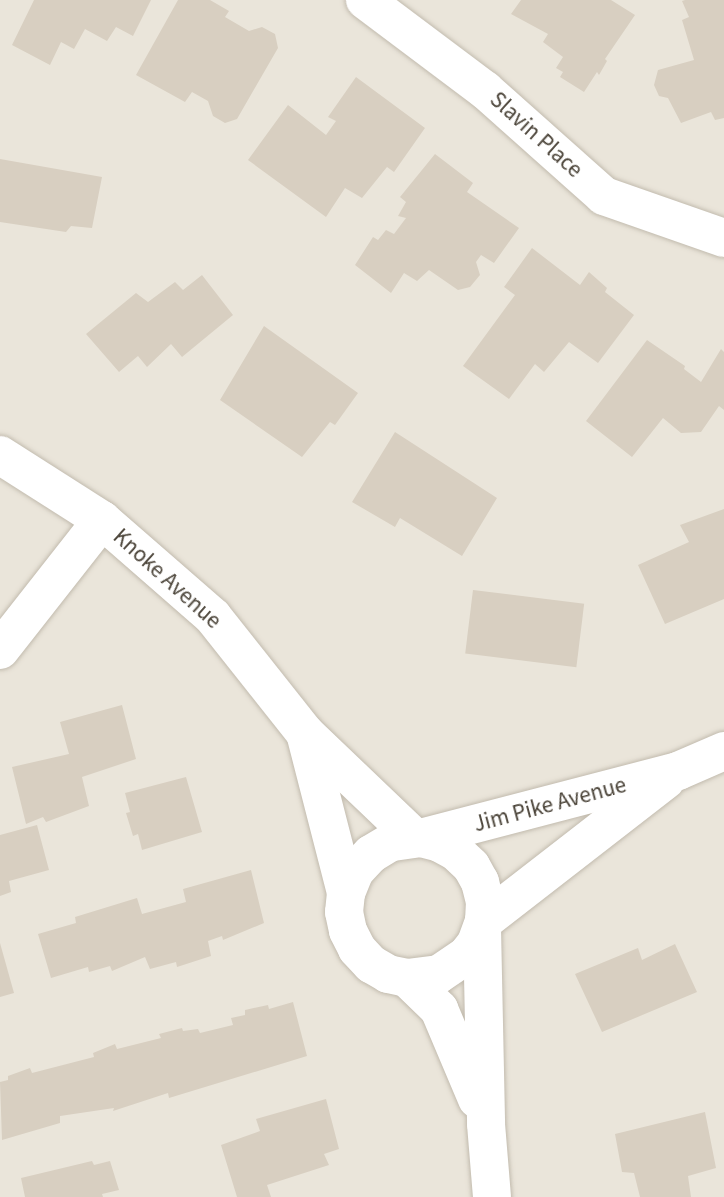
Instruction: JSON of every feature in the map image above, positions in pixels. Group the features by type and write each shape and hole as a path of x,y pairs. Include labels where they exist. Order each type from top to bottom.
{"street":[{"name":"Slavin Place","path":"365,0 485,90 604,196 724,238"},
{"name":"Knoke Avenue","path":"0,455 102,520 213,617 305,733 418,838"},
{"path":"0,650 102,520"},
{"name":"Knoke Avenue","path":"305,733 346,893"},
{"name":"Jim Pike Avenue","path":"418,838 678,771 724,751"},
{"name":"Jim Pike Avenue","path":"483,924 678,771"},
{"path":"483,924 466,957 453,967 439,974 407,978 387,974 371,964 357,949 348,932 344,912 346,893 355,871 371,854 391,842 418,838 440,843 456,852 471,866 480,882 485,902 486,1124 492,1197"},
{"path":"407,978 439,1009 453,1036 486,1124"}],"shaded area":[{"path":"0,0 724,0 724,1197 0,1197"}],"building":[{"path":"34,0 151,0 133,36 116,27 107,41 85,29 74,49 61,42 50,65 12,45"},
{"path":"178,0 210,0 229,11 225,17 249,31 262,27 275,34 278,48 237,119 225,123 213,116 208,101 192,92 185,102 136,75"},
{"path":"521,0 611,0 635,15 605,59 607,61 599,75 597,72 584,92 560,77 563,72 556,68 563,57 543,42 548,34 511,14"},
{"path":"724,0 724,118 715,120 711,112 681,123 668,98 659,96 654,85 658,70 694,60 682,20 689,17 682,1"},
{"path":"356,77 425,128 394,172 387,167 362,198 345,188 326,217 248,160 288,105 326,135 336,121 328,117"},
{"path":"435,154 473,183 467,192 519,228 494,263 481,255 476,262 480,275 470,287 458,290 429,270 417,281 404,273 391,293 355,265 373,237 378,240 386,230 394,234 406,218 398,216 406,202 400,197"},
{"path":"0,159 102,177 92,228 71,226 66,232 0,222"},
{"path":"532,248 580,285 589,272 607,288 605,292 634,315 598,363 569,342 544,372 535,364 509,399 463,366 515,295 504,287"},
{"path":"202,275 233,315 182,357 171,344 147,367 138,356 119,372 86,334 136,293 148,302 175,282 183,290"},
{"path":"264,326 358,393 335,425 330,422 302,457 220,400"},
{"path":"647,340 685,366 684,369 701,382 721,349 724,352 724,410 719,406 701,432 681,433 663,418 632,457 586,421"},
{"path":"395,432 497,498 462,556 400,518 395,527 352,502"},
{"path":"724,509 724,599 665,624 638,565 689,542 680,525"},
{"path":"473,590 584,604 576,667 465,654"},
{"path":"122,705 136,759 82,777 89,806 46,822 43,817 26,824 12,767 69,754 60,722"},
{"path":"186,777 202,832 142,850 138,834 133,836 126,813 130,812 125,793"},
{"path":"37,825 49,870 9,881 11,892 0,896 0,835"},
{"path":"251,870 264,923 223,940 222,936 208,941 211,956 177,967 176,962 150,969 145,957 112,971 110,966 89,972 88,967 51,978 38,934 76,923 75,917 137,898 142,914 186,902 183,889"},
{"path":"0,943 14,993 0,997"},
{"path":"675,944 697,992 602,1032 575,974 638,948 642,960"},
{"path":"293,1002 307,1056 169,1098 168,1093 113,1111 114,1108 60,1116 60,1123 2,1140 0,1082 8,1080 8,1076 30,1068 32,1073 94,1057 93,1053 115,1044 117,1049 161,1038 159,1034 182,1028 183,1031 198,1029 200,1033 233,1025 231,1018 245,1015 245,1010 268,1005 269,1009"},
{"path":"326,1099 339,1149 324,1154 329,1165 267,1185 271,1197 237,1197 221,1145 260,1131 256,1119"},
{"path":"705,1112 716,1168 688,1176 691,1197 640,1197 634,1173 622,1172 615,1134"},
{"path":"92,1161 94,1165 110,1161 119,1190 102,1194 103,1197 25,1197 21,1178"}]}
